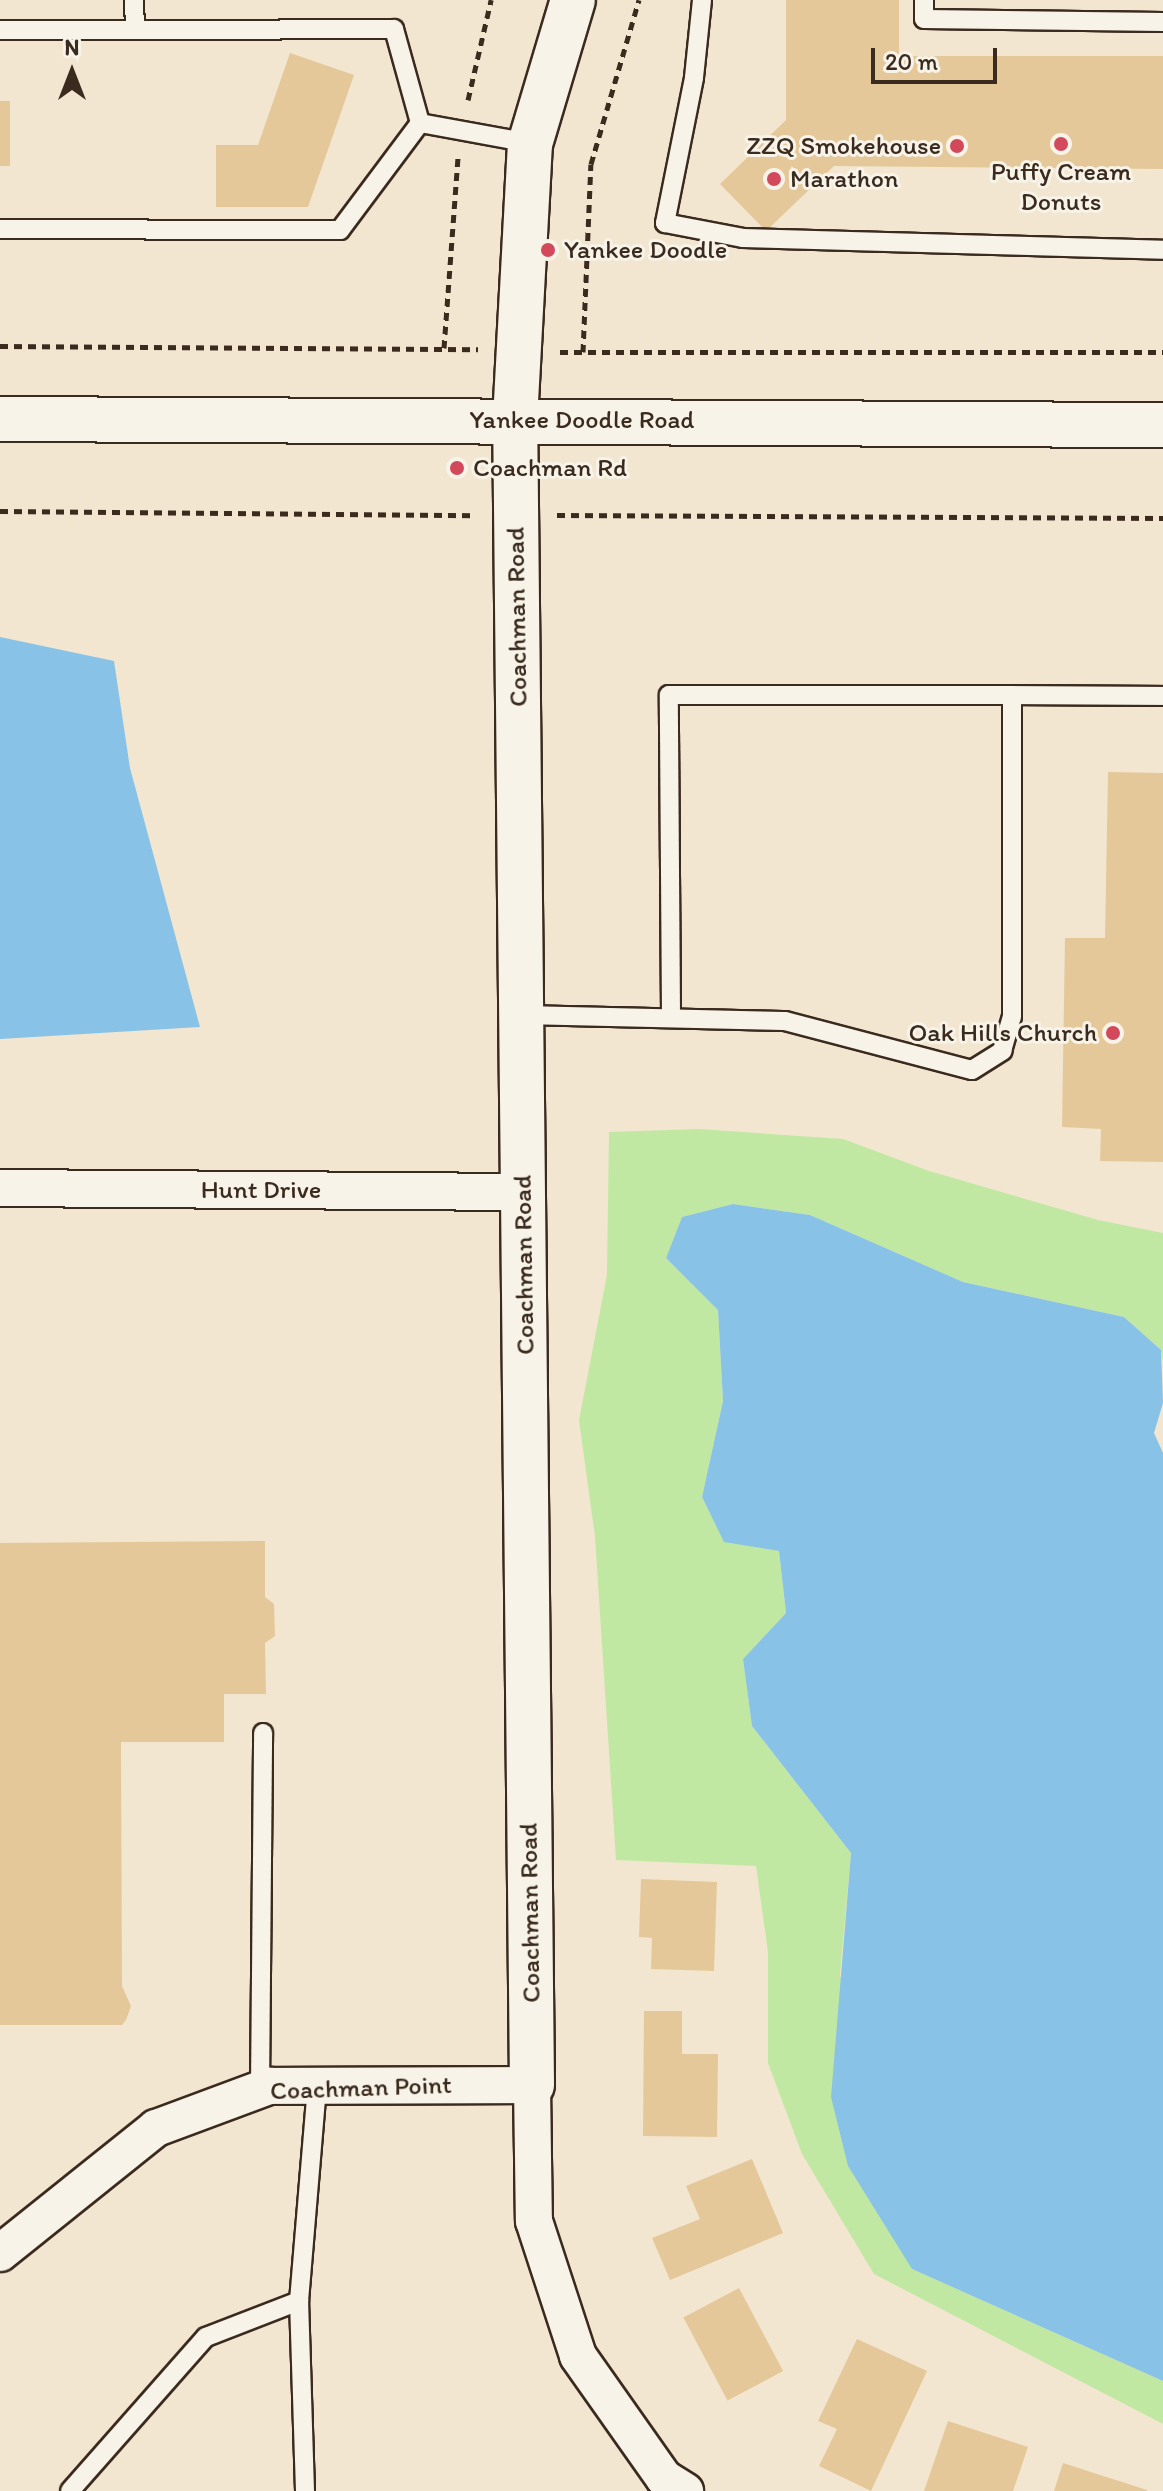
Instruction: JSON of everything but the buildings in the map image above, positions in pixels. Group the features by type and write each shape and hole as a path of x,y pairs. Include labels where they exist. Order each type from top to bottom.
{"street":[{"name":"Coachman Road","path":"573,0 530,144 515,420 534,2221 578,2356 664,2478 685,2491"},
{"name":"Yankee Doodle Road","path":"0,419 1163,425"},
{"name":"Hunt Drive","path":"0,1188 523,1192"},
{"name":"Coachman Point","path":"0,2253 156,2128 260,2090 317,2085 532,2085"}],"lane":[{"path":"134,0 135,30"},
{"path":"702,0 694,78 665,223 743,238 1163,250"},
{"path":"924,0 924,19 1163,22"},
{"path":"0,30 394,29 420,123"},
{"path":"420,123 463,128 530,144"},
{"path":"0,229 340,230 420,123"},
{"path":"671,1015 669,695 1163,696"},
{"path":"521,1015 671,1015 785,1021 972,1070 1002,1051 1012,1017 1012,695"},
{"path":"260,2090 263,1733"},
{"path":"305,2491 299,2301 317,2085"},
{"path":"70,2491 206,2337 299,2301"}],"path":[{"path":"444,348 454,184 491,0"},
{"path":"583,352 591,164 639,0"},
{"path":"0,346 444,348 583,352 1163,352"},
{"path":"0,511 516,517 1163,518"}],"green space":[{"path":"699,1129 843,1139 929,1171 1098,1220 1163,1233 1163,1362 1161,1350 1124,1317 963,1282 810,1215 733,1204 682,1217 666,1258 718,1309 723,1401 702,1497 724,1541 779,1551 786,1613 743,1659 752,1726 851,1853 840,1975 912,2269 1163,2381 1163,2424 874,2274 802,2154 768,2063 768,1952 756,1866 616,1860 595,1537 579,1420 607,1275 609,1132"}],"water":[{"path":"0,637 114,661 130,768 200,1027 0,1039"},
{"path":"733,1204 810,1215 963,1282 1124,1317 1161,1350 1163,1403 1154,1433 1163,1453 1163,2381 912,2269 848,2166 831,2097 851,1853 752,1726 743,1659 786,1613 779,1551 724,1542 702,1497 723,1401 718,1310 666,1258 682,1217"}],"place":[{"name":"Puffy Cream Donuts","path":"1061,144"},
{"name":"ZZQ Smokehouse","path":"957,146"},
{"name":"Marathon","path":"774,179"},
{"name":"Yankee Doodle","path":"548,250"},
{"name":"Coachman Rd","path":"457,468"},
{"name":"Oak Hills Church","path":"1113,1033"}]}
